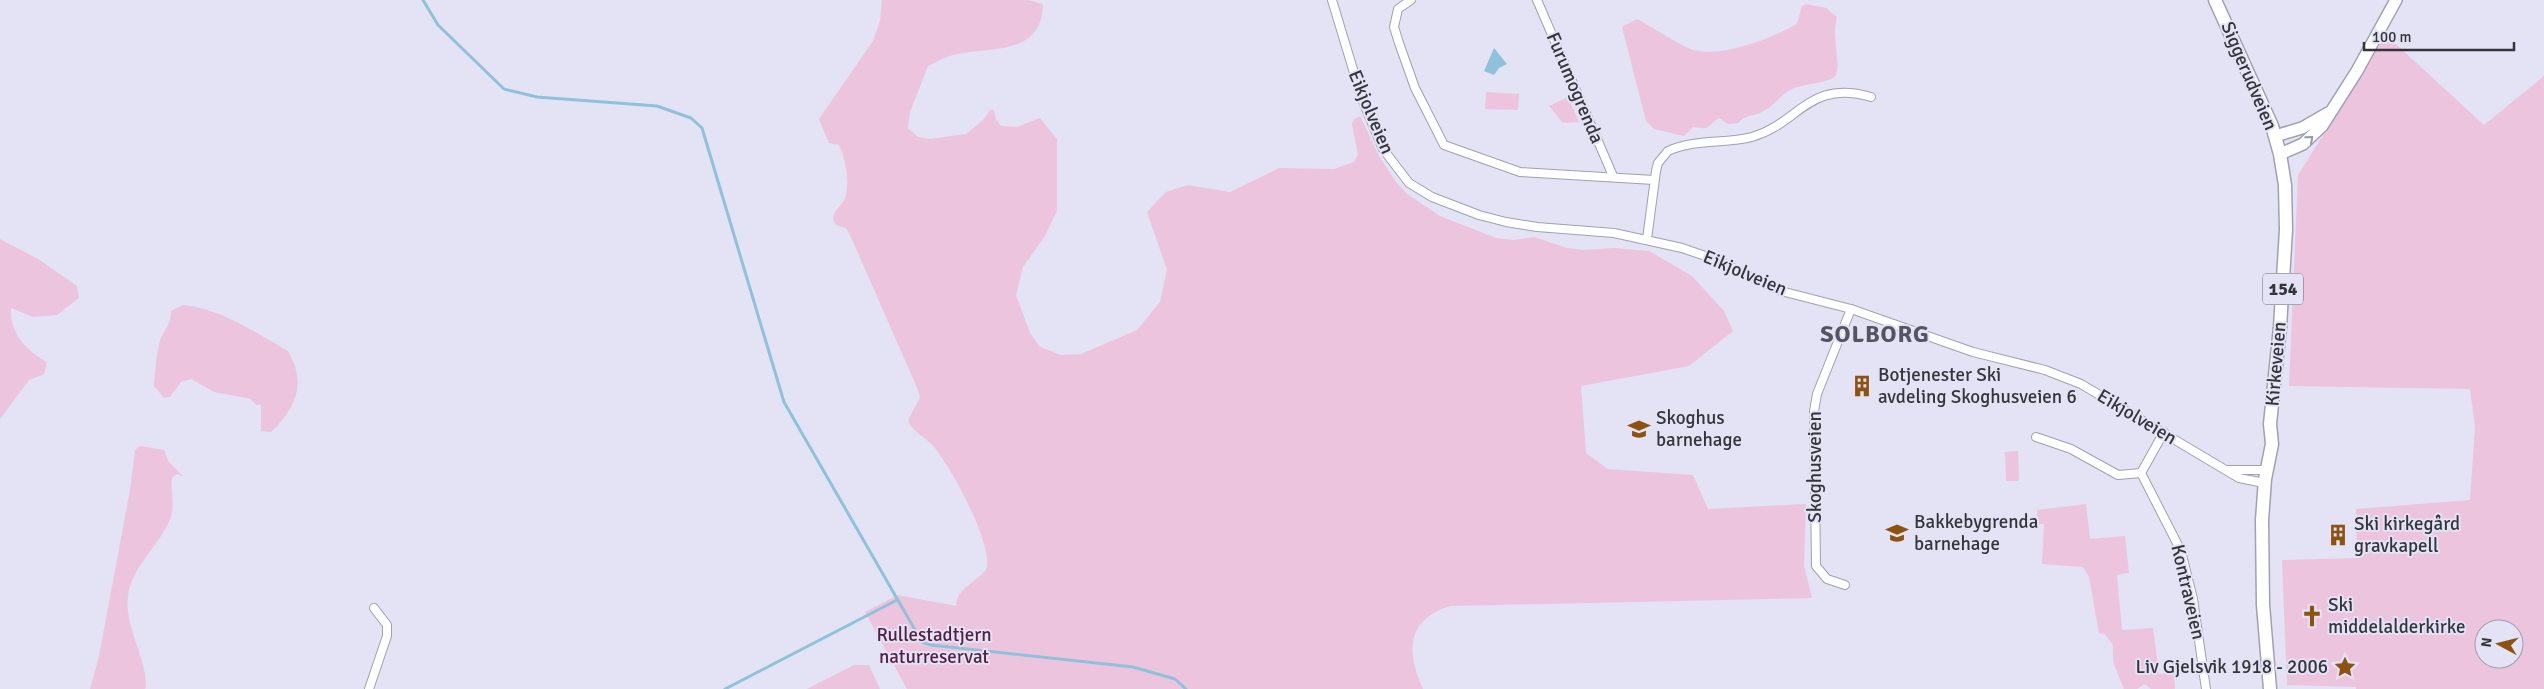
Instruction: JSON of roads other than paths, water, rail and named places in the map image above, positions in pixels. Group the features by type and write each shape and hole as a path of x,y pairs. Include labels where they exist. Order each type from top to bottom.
{"main road":[{"name":"Siggerudveien","path":"2215,0 2257,91 2280,154"},
{"path":"2280,154 2309,140 2357,71 2396,0"},
{"path":"2275,136 2302,128 2329,112"},
{"name":"Kirkeveien","path":"2270,689 2262,571 2265,475 2272,444 2270,424 2279,349 2286,230 2285,185 2280,154"}],"street":[{"name":"Eikjolveien","path":"1332,0 1362,100 1383,149 1409,183 1432,197 1479,215 1506,222 1537,228 1614,233 1647,239 1714,258 1781,291 1851,309 1973,352 2029,365 2081,384 2243,480 2265,475"},
{"path":"1411,0 1398,9 1394,27 1415,88 1444,145 1520,172 1613,176 1654,180"},
{"name":"Furumogrenda","path":"1537,0 1613,176"},
{"path":"1647,239 1654,180 1658,163 1672,149 1752,137 1771,128 1805,105 1829,94 1846,93 1872,97"},
{"name":"Skoghusveien","path":"1845,584 1827,579 1816,566 1814,411 1817,394 1851,309"},
{"path":"2036,437 2071,449 2118,475 2141,473 2164,432"},
{"path":"2227,470 2265,475"},
{"name":"Kontraveien","path":"2141,473 2181,551 2193,599 2206,689"},
{"path":"369,689 387,636 387,625 374,608"}],"water":[{"path":"1494,48 1507,64 1499,68 1494,75 1484,71"}],"waterway":[{"path":"423,0 438,25 504,89 537,97 657,106 691,118 702,128 784,402 922,642 931,645 1133,667 1175,679 1186,689"},
{"path":"725,689 897,600"}],"place":[{"name":"Botjenester Ski avdeling Skoghusveien 6","path":"1862,386"},
{"name":"Skoghus barnehage","path":"1639,429"},
{"name":"Bakkebygrenda barnehage","path":"1897,533"},
{"name":"Ski kirkegård gravkapell","path":"2338,535"},
{"name":"Ski middelalderkirke","path":"2312,616"},
{"name":"Liv Gjelsvik 1918 - 2006","path":"2345,667"}],"district":[{"name":"SOLBORG","path":"1875,334"}],"park label":[{"name":"Rullestadtjern naturreservat","path":"934,646"}]}
